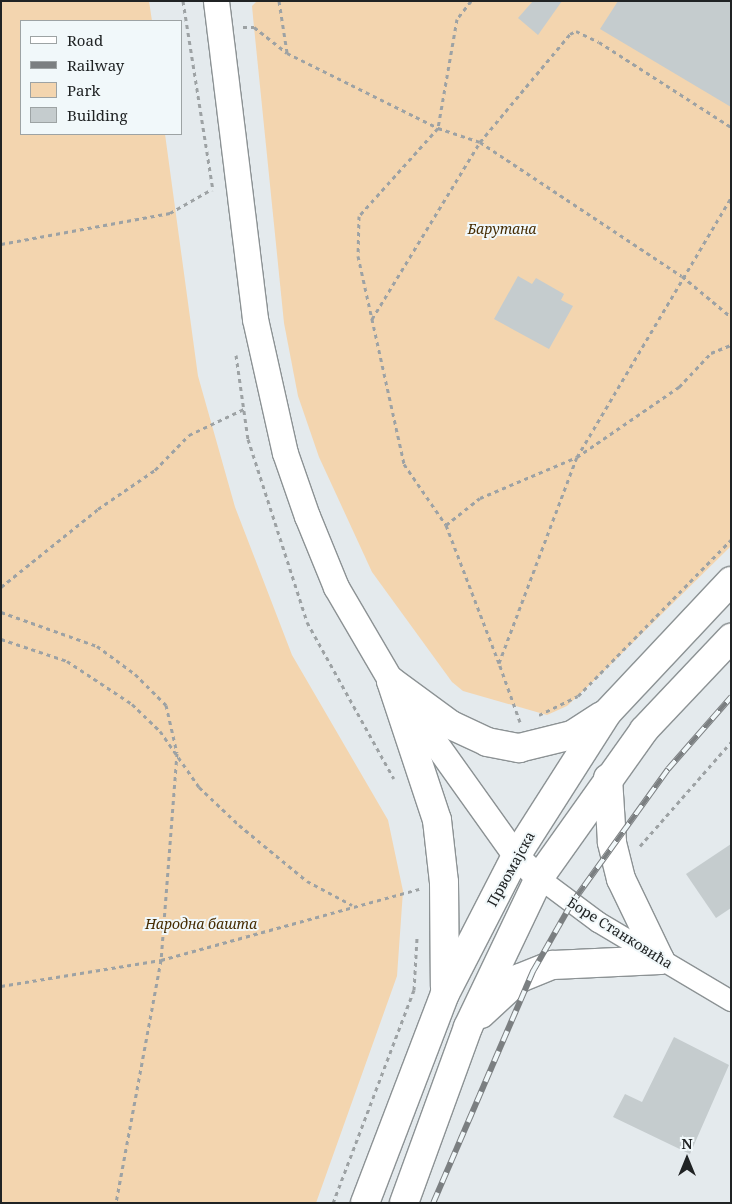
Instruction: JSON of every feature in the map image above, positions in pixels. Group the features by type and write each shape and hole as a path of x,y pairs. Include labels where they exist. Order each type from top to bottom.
{"main road":[{"name":"Првомајска","path":"365,1203 445,994 516,856 607,713 731,581"},
{"name":"Првомајска","path":"404,1203 468,1027 539,878 608,778 644,730 731,638"},
{"path":"391,681 451,725 487,742 519,748 572,734 607,713"},
{"path":"391,681 437,820 432,885 445,994"},
{"path":"468,1027 506,988 533,971 573,961 660,960 621,879 612,842 608,778"}],"street":[{"name":"Боре Станковића","path":"216,1 255,319 285,454 336,587 391,681 516,856 539,878 598,922 731,1001"}],"path":[{"path":"279,1 287,53"},
{"path":"471,1 457,19 438,128 359,216 358,256 404,464 446,525 520,720 519,748"},
{"path":"220,28 254,27 287,53 438,128 480,142 682,276 731,317"},
{"path":"372,320 480,142 535,80 566,37 576,31 731,127"},
{"path":"1,244 170,213 212,189"},
{"path":"499,662 577,457 682,276 731,198"},
{"path":"446,525 480,498 577,457 679,387 711,352 731,345"},
{"path":"1,587 98,509 155,470 189,436 244,409"},
{"path":"520,720 578,696 731,540"},
{"path":"1,612 97,646 135,674 166,705 177,753 160,960 116,1203"},
{"path":"1,639 67,660 97,677 132,704 177,753 200,787 239,825 307,881 353,906"},
{"path":"636,850 731,742"},
{"path":"419,898 432,885"},
{"path":"1,986 160,960 432,885"},
{"path":"333,1203 414,990 417,934"}],"green space":[{"name":"Народна башта","path":"1,1 149,1 152,20 20,20 20,135 165,135 198,376 235,507 292,655 388,820 403,891 397,976 316,1203 1,1203"},
{"name":"Барутана","path":"257,1 731,1 731,546 567,706 547,715 463,691 452,682 372,572 319,457 298,396 284,323 252,6"}],"building":[{"path":"533,1 562,1 538,35 518,18"},
{"path":"618,1 731,1 731,107 600,29"},
{"path":"518,276 532,284 536,278 564,294 561,300 573,306 549,349 494,319"},
{"path":"731,844 731,908 716,918 686,874"},
{"path":"674,1037 729,1065 690,1154 613,1117 625,1094 642,1102"}],"railway":[{"path":"433,1203 533,971 571,904 668,769 731,697"}]}
